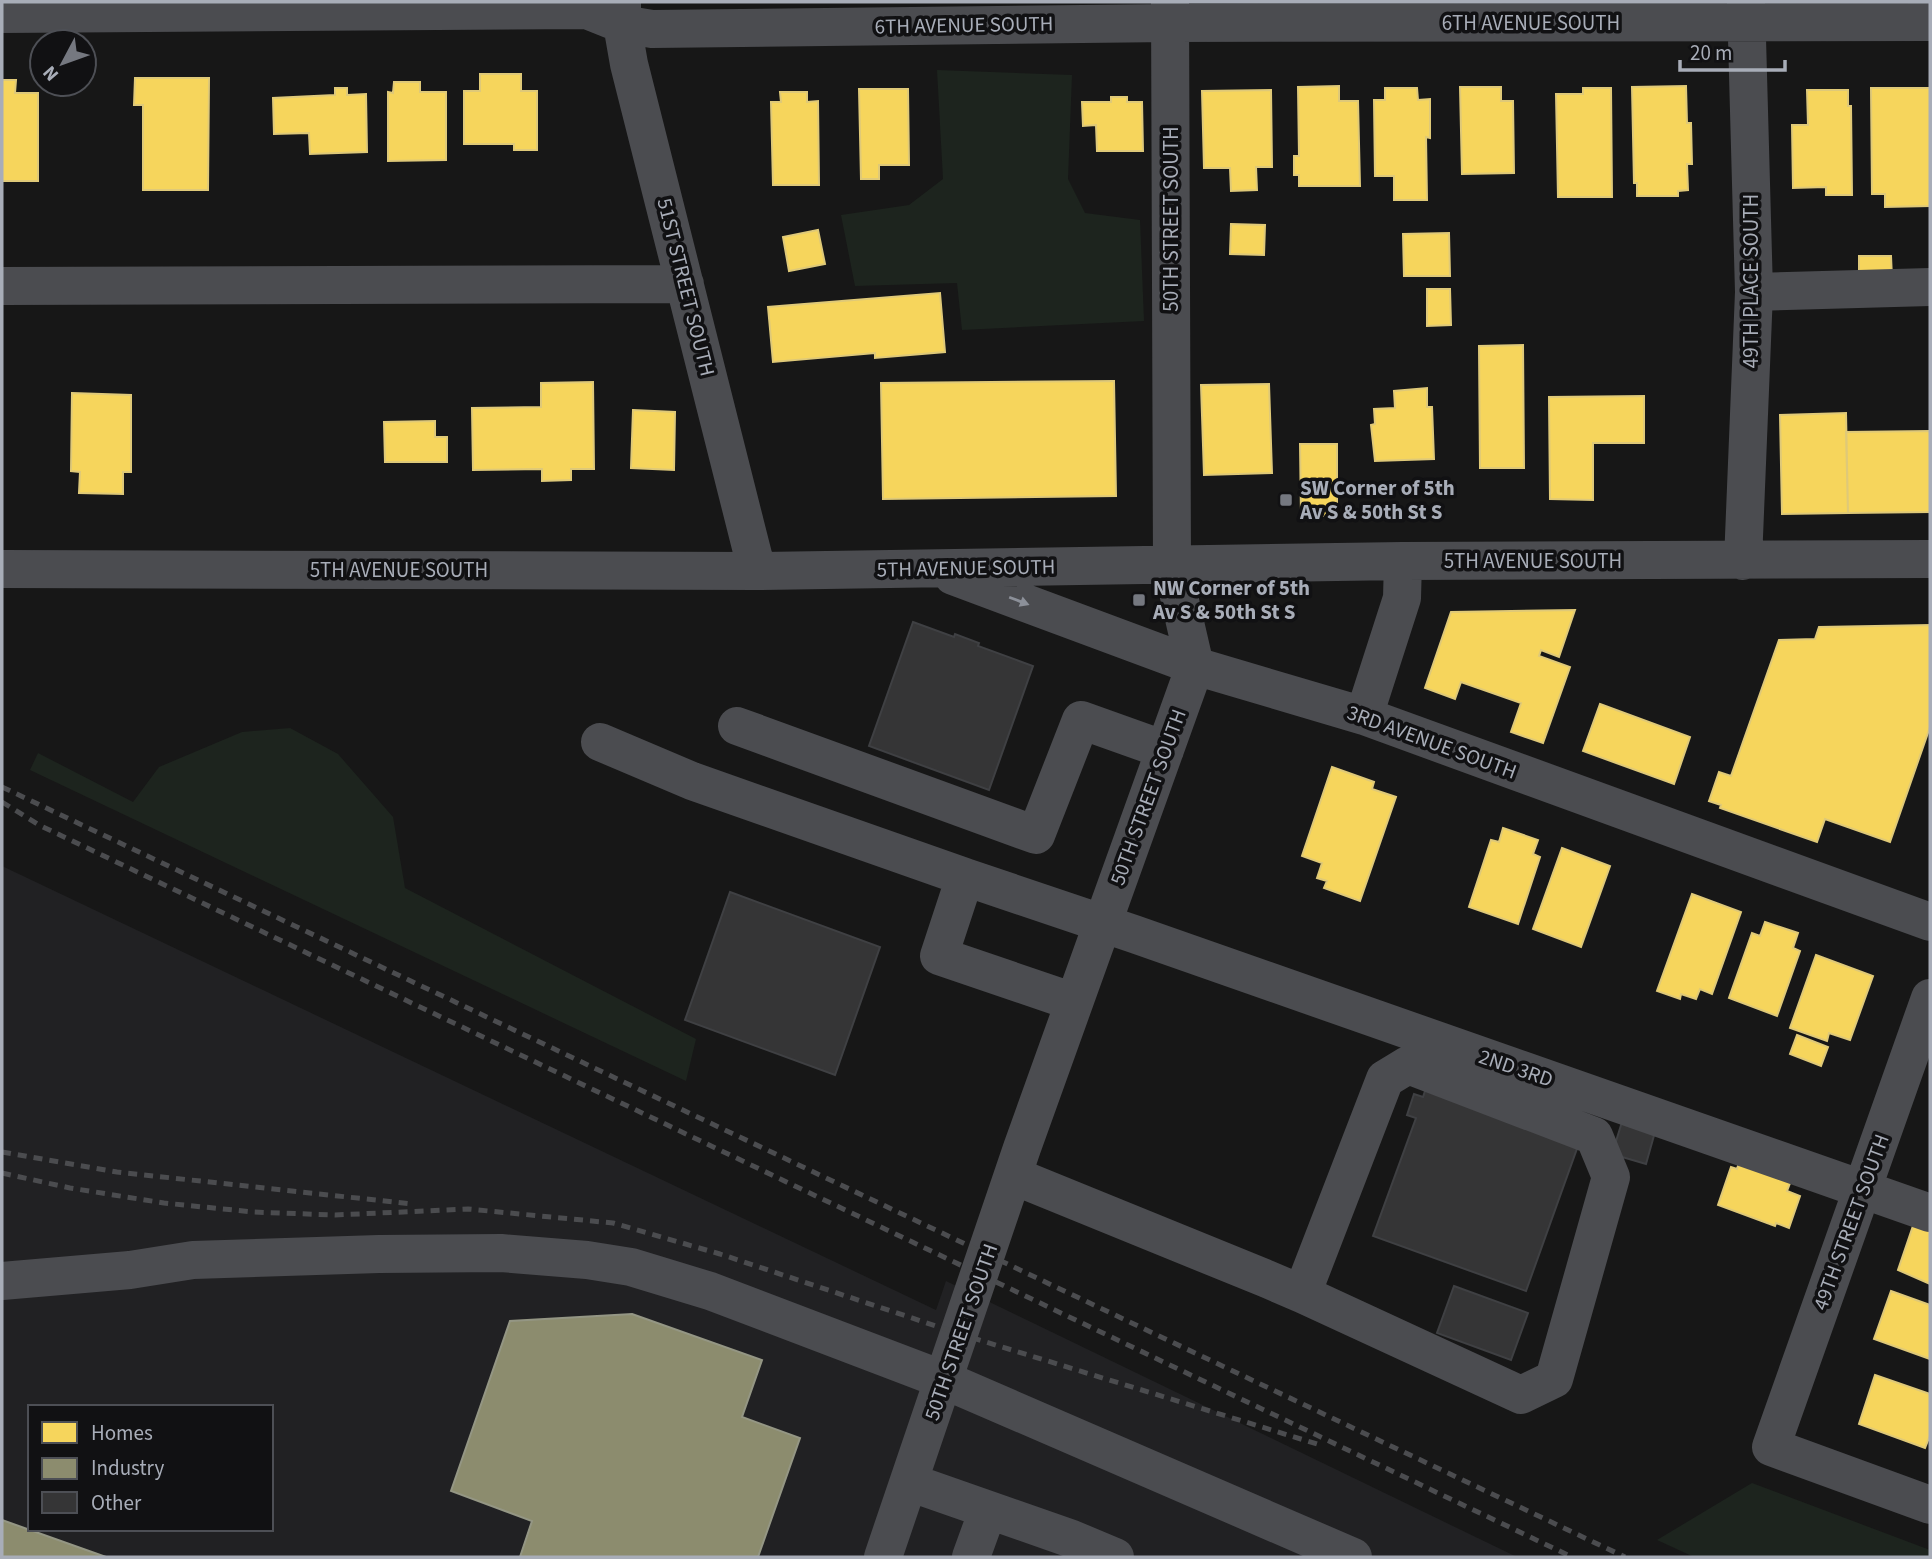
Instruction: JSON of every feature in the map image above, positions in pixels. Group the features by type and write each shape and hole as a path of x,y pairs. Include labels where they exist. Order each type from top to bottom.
{"street":[{"name":"6TH AVENUE SOUTH","path":"2,13 587,10 622,13 652,29 1170,12 1746,12 1930,22"},
{"name":"50TH STREET SOUTH","path":"883,1557 1074,1002 1195,666 1172,566 1170,12"},
{"name":"49TH PLACE SOUTH","path":"1743,561 1754,292 1746,12"},
{"name":"51ST STREET SOUTH","path":"622,13 632,76 757,571"},
{"path":"2,286 685,284"},
{"path":"1754,292 1930,287"},
{"name":"5TH AVENUE SOUTH","path":"2,569 757,571 1403,561 1930,559"},
{"path":"1364,716 1402,598 1403,561"},
{"name":"3RD AVENUE SOUTH","path":"932,568 1195,666 1364,716 1930,922"},
{"path":"737,726 1036,835 1080,720 1165,750"},
{"name":"2ND 3RD","path":"600,742 692,781 1930,1213"},
{"path":"965,877 939,956 1074,1002"},
{"name":"49TH STREET SOUTH","path":"1930,998 1771,1447 1930,1505"},
{"path":"1014,1175 1302,1294 1521,1395 1554,1379 1611,1177 1594,1136 1408,1065 1385,1079 1302,1294"},
{"path":"2,1281 130,1270 193,1260 501,1252 587,1259 631,1267 710,1291 944,1380 1353,1557"},
{"path":"909,1482 988,1510 1069,1548 1115,1557"},
{"path":"971,1557 988,1510"}],"shaded area":[{"path":"937,70 1072,75 1068,179 1085,213 1140,220 1144,321 962,330 957,283 855,286 841,215 909,205 943,179"},
{"path":"290,728 338,754 393,817 405,888 696,1039 686,1081 30,770 38,753 133,802 159,767 242,732"},
{"path":"2,866 936,1310 946,1281 1517,1557 2,1557"},
{"path":"1752,1483 1930,1550 1930,1557 1694,1557 1657,1540"}],"building: Homes":[{"path":"480,74 521,74 521,91 537,91 537,150 514,150 514,144 464,144 464,91 480,91"},
{"path":"135,78 209,78 208,190 143,190 143,105 134,105"},
{"path":"2,80 16,80 15,93 28,93 28,98 38,98 38,181 2,181"},
{"path":"394,82 420,82 420,92 446,92 446,160 388,161 388,92 393,93"},
{"path":"1339,86 1339,101 1358,101 1360,186 1299,186 1299,175 1294,175 1294,156 1299,156 1298,87"},
{"path":"1686,86 1687,123 1691,123 1692,164 1687,164 1688,190 1678,191 1678,196 1637,196 1637,183 1634,183 1632,87"},
{"path":"1460,87 1501,87 1501,101 1513,101 1514,173 1462,174"},
{"path":"335,88 347,88 347,95 366,94 367,152 310,154 309,133 274,134 273,98 335,95"},
{"path":"1385,88 1417,88 1418,100 1430,99 1430,138 1426,137 1427,200 1394,200 1394,176 1375,176 1374,100 1385,100"},
{"path":"1583,88 1611,88 1612,197 1558,197 1556,94 1583,94"},
{"path":"1871,88 1930,88 1930,206 1885,207 1885,194 1872,194"},
{"path":"859,89 908,89 909,165 879,165 879,179 861,179"},
{"path":"1271,90 1272,167 1256,167 1257,190 1231,191 1230,168 1204,168 1202,91"},
{"path":"1807,90 1848,90 1848,106 1851,106 1852,195 1826,195 1826,187 1793,188 1792,125 1808,125"},
{"path":"780,92 807,92 807,102 818,101 819,185 773,185 771,102 781,102"},
{"path":"1111,97 1127,97 1127,102 1142,102 1143,151 1097,151 1096,125 1083,126 1082,102 1111,102"},
{"path":"1231,224 1265,225 1264,255 1230,254"},
{"path":"818,230 825,264 789,271 783,237"},
{"path":"1449,233 1450,276 1404,276 1403,234"},
{"path":"1859,256 1891,256 1892,278 1859,279"},
{"path":"1427,289 1450,289 1451,325 1427,326"},
{"path":"940,293 945,352 875,358 875,353 773,362 768,307"},
{"path":"1523,345 1524,468 1480,468 1479,346"},
{"path":"1114,381 1116,496 883,499 881,383"},
{"path":"593,382 594,469 571,469 571,480 542,481 542,469 473,470 472,408 541,407 541,383"},
{"path":"1269,384 1272,473 1204,475 1201,385"},
{"path":"1427,388 1427,407 1432,407 1434,459 1375,461 1371,425 1375,424 1374,409 1395,408 1394,391"},
{"path":"72,393 131,395 131,472 123,472 123,494 79,493 80,472 71,471"},
{"path":"1644,396 1644,443 1593,443 1593,500 1550,499 1549,397"},
{"path":"633,410 675,412 674,470 631,468"},
{"path":"1846,413 1848,513 1782,514 1780,415"},
{"path":"435,421 435,437 447,437 447,462 385,462 384,422"},
{"path":"1930,431 1930,512 1848,513 1846,432"},
{"path":"1300,444 1337,444 1337,516 1301,516"},
{"path":"1575,610 1559,657 1541,650 1539,656 1570,667 1543,743 1511,732 1521,703 1461,682 1455,699 1425,688 1451,612"},
{"path":"1930,625 1930,727 1890,842 1825,819 1817,842 1720,808 1721,805 1709,801 1719,772 1731,776 1779,640 1815,639 1819,627"},
{"path":"1600,704 1690,737 1674,784 1583,751"},
{"path":"1332,767 1374,782 1372,789 1396,797 1360,901 1324,888 1327,881 1317,878 1322,863 1302,856"},
{"path":"1503,828 1538,840 1533,854 1540,857 1518,924 1469,907 1491,840 1499,842"},
{"path":"1562,848 1610,866 1581,947 1533,929"},
{"path":"1692,894 1741,912 1712,994 1700,989 1696,999 1681,994 1680,999 1657,991"},
{"path":"1765,922 1798,933 1793,948 1800,951 1777,1016 1729,998 1752,933 1760,936"},
{"path":"1816,955 1873,976 1850,1040 1829,1033 1827,1041 1790,1028"},
{"path":"1797,1035 1828,1047 1821,1066 1790,1054"},
{"path":"1740,1160 1792,1178 1787,1191 1800,1196 1789,1228 1776,1223 1775,1226 1718,1205 1731,1167 1737,1169"},
{"path":"1913,1226 1930,1229 1930,1284 1898,1270"},
{"path":"1891,1291 1930,1305 1930,1359 1874,1339"},
{"path":"1875,1375 1930,1394 1930,1439 1925,1448 1859,1424"}],"building: Industry":[{"path":"632,1314 762,1360 742,1417 800,1438 758,1557 520,1557 532,1521 451,1491 510,1321"},
{"path":"2,1520 106,1557 2,1557"}],"building: Other":[{"path":"913,622 954,637 955,634 979,643 978,646 1033,666 989,790 869,746"},
{"path":"730,892 880,947 835,1075 685,1020"},
{"path":"1426,1088 1579,1143 1526,1291 1373,1236 1416,1118 1407,1115 1414,1094 1423,1097"},
{"path":"1622,1122 1655,1132 1646,1164 1612,1154"},
{"path":"1454,1286 1528,1313 1511,1360 1437,1333"}],"railway":[{"path":"2,787 1625,1557"},
{"path":"2,802 39,825 1572,1557"},
{"path":"2,1152 117,1172 412,1204"},
{"path":"2,1173 70,1188 164,1203 253,1212 335,1215 468,1209 613,1223 720,1254 960,1334 1317,1444"}],"place":[{"name":"SW Corner of 5th Av S & 50th St S","path":"1286,500"},
{"name":"NW Corner of 5th Av S & 50th St S","path":"1139,600"}]}
